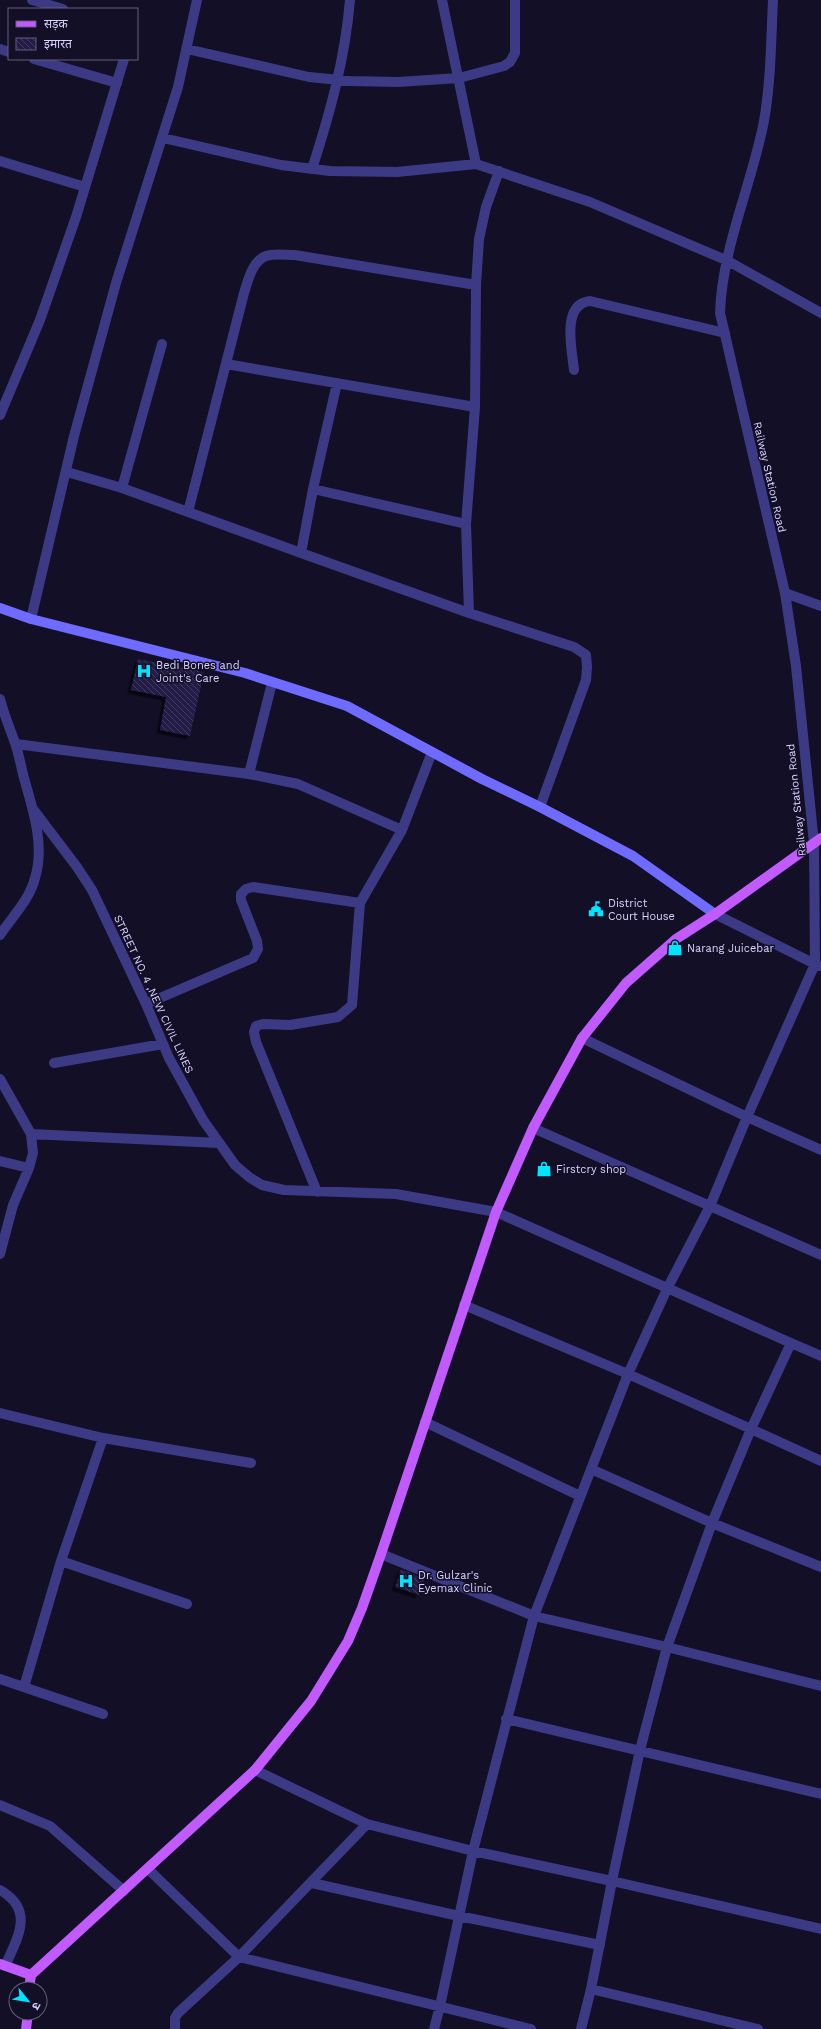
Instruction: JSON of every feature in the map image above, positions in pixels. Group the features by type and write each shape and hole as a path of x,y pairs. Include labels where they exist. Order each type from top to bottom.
{"main road":[{"path":"0,608 31,619 244,673 347,706 432,752 633,856 715,914"},
{"path":"31,1981 31,1975 255,1770 311,1701 348,1641 362,1608 381,1554 496,1212 533,1128 582,1038 626,983 676,939 715,914 818,841"},
{"path":"2,1965 31,1975"}],"street":[{"path":"32,0 60,8"},
{"path":"31,619 67,472 74,436 116,283 178,87 197,0"},
{"path":"312,169 338,80 347,35 350,0"},
{"path":"442,0 476,164"},
{"path":"187,49 309,77 338,80 398,82 459,78 504,66 510,62 515,53 515,0"},
{"name":"Railway Station Road","path":"773,0 770,72 764,120 728,261 721,296 720,312 785,593 796,666 818,841 818,966"},
{"path":"37,60 117,83"},
{"path":"0,414 40,320 85,187 124,60"},
{"path":"163,138 281,165 312,169 357,172 397,172 476,164 590,202 728,261 821,313"},
{"path":"0,161 85,187"},
{"path":"469,614 466,524 475,407 476,285 479,239 486,207 499,171"},
{"path":"188,512 251,272 257,262 266,255 295,255 476,285"},
{"path":"574,370 571,322 573,312 577,305 583,302 590,301 725,333"},
{"path":"122,488 162,344"},
{"path":"226,364 475,407"},
{"path":"301,553 313,489 337,383"},
{"path":"67,472 122,488 469,614 574,647 586,655 586,680 540,807"},
{"path":"313,489 466,524"},
{"path":"785,593 821,606"},
{"path":"249,774 272,683"},
{"name":"STREET NO. 4 ,NEW CIVIL LINES","path":"0,699 2,715 16,744 24,780 33,809 37,830 38,859 35,878 28,896 0,935"},
{"path":"16,744 249,774 298,784 402,830"},
{"path":"317,1192 256,1042 254,1032 256,1026 263,1024 290,1025 338,1017 352,1005 360,903 402,830 432,752"},
{"name":"STREET NO. 4 ,NEW CIVIL LINES","path":"33,809 77,867 92,890 146,1004 162,1044 203,1120 235,1165 249,1177 262,1185 284,1190 396,1194 496,1212 821,1356"},
{"path":"146,1004 253,958 258,949 257,941 241,900 241,894 246,889 253,887 360,903"},
{"path":"434,2029 473,1851 506,1719 534,1616 628,1374 667,1289 710,1206 747,1117 818,966 715,914"},
{"path":"582,1038 747,1117 821,1150"},
{"path":"54,1063 162,1044"},
{"path":"0,1079 31,1134 33,1153 30,1168 14,1205 0,1254"},
{"path":"533,1128 821,1255"},
{"path":"31,1134 219,1143"},
{"path":"0,1161 30,1168"},
{"path":"464,1305 628,1374 821,1461"},
{"path":"581,2029 591,1989 640,1750 667,1647 712,1523 750,1429 791,1343"},
{"path":"0,1414 102,1438 251,1463"},
{"path":"425,1422 580,1496"},
{"path":"24,1687 61,1561 102,1438"},
{"path":"591,1469 712,1523 820,1563"},
{"path":"381,1554 534,1616 667,1647 821,1686"},
{"path":"61,1561 187,1604"},
{"path":"0,1679 103,1714"},
{"path":"506,1719 821,1794"},
{"path":"255,1770 367,1824 473,1851 821,1929"},
{"path":"0,1805 50,1826 124,1891"},
{"path":"175,2029 175,2018 178,2013 239,1957 367,1824"},
{"path":"148,1869 239,1957 531,2029"},
{"path":"312,1882 459,1916 600,1945"},
{"path":"0,1890 13,1900 20,1910 21,1922 19,1935 2,1965"},
{"path":"591,1989 758,2029"}],"building":[{"path":"138,659 204,672 190,736 160,730 166,697 131,690"},
{"path":"401,1569 424,1579 419,1595 395,1587"}],"place":[{"name":"Bedi Bones and Joint's Care","path":"144,671"},
{"name":"District Court House","path":"596,909"},
{"name":"Narang Juicebar","path":"675,948"},
{"name":"Firstcry shop","path":"544,1169"},
{"name":"Dr. Gulzar's Eyemax Clinic","path":"406,1581"}]}
